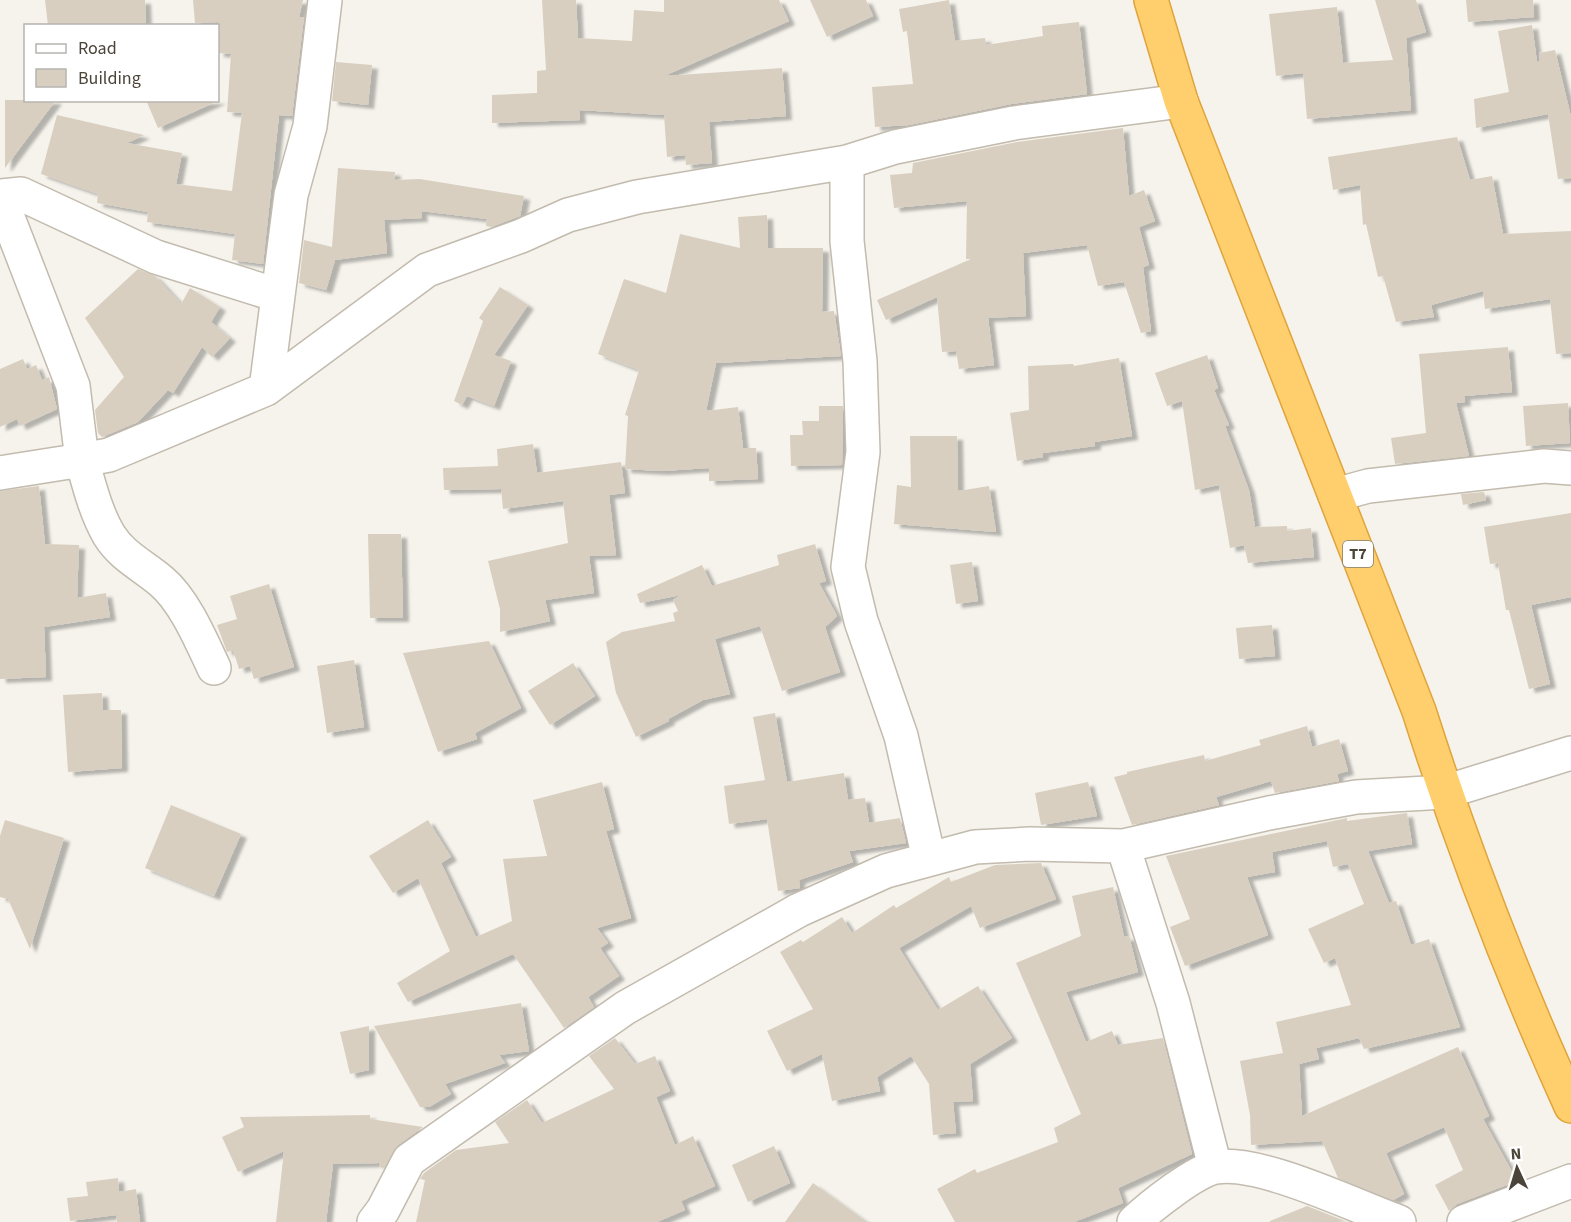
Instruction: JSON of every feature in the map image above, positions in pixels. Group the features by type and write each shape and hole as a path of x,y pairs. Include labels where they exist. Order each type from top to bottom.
{"highway":[{"name":"T7","path":"1151,0 1181,101 1419,711 1445,792 1526,1006 1571,1106"}],"street":[{"path":"266,389 291,195 313,108 325,0"},
{"path":"0,473 109,455 266,389 427,270 521,236 568,215 637,197 847,162 895,147 1014,123 1181,101"},
{"path":"847,162 847,242 860,361 863,452 848,567 861,621 901,736 929,859"},
{"path":"214,668 197,630 162,582 129,560 109,535 90,490 82,460 73,386 0,197 21,194 156,257 277,295"},
{"path":"1335,495 1368,486 1544,466 1571,468"},
{"path":"374,1222 409,1160 625,1008 799,910 886,871 975,847 1030,844 1123,846 1269,813 1345,799 1445,792 1571,753"},
{"path":"1123,846 1173,1004 1215,1167"},
{"path":"1134,1222 1186,1182 1215,1167 1248,1167 1399,1222"},
{"path":"1464,1222 1571,1181"}],"building":[{"path":"45,0 145,0 146,24 48,24"},
{"path":"193,0 303,0 299,17 304,17 292,116 279,115 263,264 232,260 235,234 147,222 148,212 97,203 98,194 41,174 57,115 144,135 127,143 182,153 176,184 232,191 242,113 227,112 231,54 219,53 218,22 195,23"},
{"path":"542,0 576,0 578,38 632,41 634,10 664,12 664,0 779,0 789,21 664,76 782,68 786,116 709,122 712,163 686,165 685,155 667,157 664,115 579,110 580,120 492,123 492,95 537,93 537,71 546,70"},
{"path":"810,0 866,0 873,16 827,37"},
{"path":"949,0 955,41 985,38 986,45 1043,36 1042,26 1079,22 1087,94 1011,104 909,125 875,127 872,87 913,84 907,31 903,32 899,9"},
{"path":"1375,0 1416,0 1426,32 1406,38 1411,110 1307,119 1303,73 1276,76 1269,14 1337,7 1343,63 1393,60"},
{"path":"1466,0 1533,0 1534,17 1468,22"},
{"path":"1532,25 1537,62 1540,61 1539,53 1555,50 1571,117 1571,178 1558,179 1548,114 1476,128 1474,99 1509,92 1498,31"},
{"path":"336,62 372,65 368,105 332,101"},
{"path":"5,100 54,102 5,168"},
{"path":"147,102 216,102 158,128"},
{"path":"1123,128 1129,196 1144,190 1155,221 1139,227 1149,265 1143,267 1151,331 1141,333 1124,282 1098,286 1087,245 1023,253 1026,316 988,318 994,365 959,369 956,351 942,352 937,297 886,320 877,300 971,259 966,259 967,201 894,208 890,175 912,173 913,163 1017,142"},
{"path":"1457,137 1470,180 1492,176 1503,234 1571,231 1571,353 1556,354 1550,299 1485,309 1483,291 1431,305 1434,317 1396,322 1383,276 1378,277 1366,224 1363,225 1360,185 1333,190 1328,157"},
{"path":"338,168 395,172 394,180 420,179 524,196 520,216 491,227 486,226 487,219 421,211 422,218 384,220 387,253 335,260 326,290 299,283 304,240 332,247"},
{"path":"767,215 768,248 823,248 822,312 834,311 841,356 716,363 706,411 738,407 743,448 756,448 758,479 709,481 709,468 662,471 625,469 628,416 625,415 639,370 598,354 624,279 666,293 680,234 740,248 738,217"},
{"path":"138,269 155,276 181,304 190,288 220,307 211,322 230,338 212,357 202,347 173,393 168,390 138,422 102,437 98,433 95,410 124,377 85,318"},
{"path":"500,287 528,305 494,355 511,361 494,406 467,396 462,405 454,401 483,321 479,318"},
{"path":"1508,347 1512,392 1464,396 1465,402 1456,403 1469,456 1395,464 1391,438 1426,433 1419,354"},
{"path":"1207,355 1218,388 1214,390 1229,425 1225,426 1249,490 1255,527 1287,526 1287,531 1311,528 1314,557 1248,563 1244,545 1230,548 1219,485 1195,490 1182,401 1167,406 1155,373"},
{"path":"1119,358 1132,436 1095,442 1095,446 1043,453 1043,457 1017,461 1010,413 1029,410 1028,366 1073,364 1074,366"},
{"path":"23,359 27,369 36,365 42,380 49,377 57,409 20,426 17,419 0,427 0,369"},
{"path":"1568,403 1570,443 1526,446 1523,406"},
{"path":"819,406 843,406 842,465 791,466 790,435 803,435 802,421 819,421"},
{"path":"910,436 957,436 958,491 989,486 996,532 894,524 897,485 911,487"},
{"path":"533,444 537,473 621,462 625,493 609,495 616,555 589,556 594,593 545,600 550,621 500,632 500,609 488,561 568,543 563,501 503,509 501,489 444,490 443,468 498,466 497,449"},
{"path":"39,486 45,544 79,545 77,598 106,593 110,617 44,627 46,677 0,679 0,491"},
{"path":"1484,492 1486,500 1463,505 1461,494"},
{"path":"1571,513 1571,597 1531,605 1550,684 1529,689 1509,610 1506,610 1498,563 1490,564 1484,527"},
{"path":"368,534 401,534 403,618 370,618"},
{"path":"815,544 826,581 819,583 837,616 825,627 840,672 782,691 760,626 715,639 730,694 703,700 668,719 669,721 636,737 616,693 606,642 622,632 675,621 673,613 678,611 673,600 681,595 640,603 637,594 702,565 712,586 779,565 777,555"},
{"path":"972,562 978,601 956,604 950,565"},
{"path":"269,584 294,667 254,679 250,666 239,669 233,650 227,652 217,625 237,619 230,596"},
{"path":"1272,625 1275,656 1239,659 1236,628"},
{"path":"489,641 521,708 475,733 477,739 438,752 403,653"},
{"path":"354,660 364,727 327,733 317,666"},
{"path":"573,663 595,696 550,725 528,691"},
{"path":"102,693 103,710 121,710 122,768 68,772 63,695"},
{"path":"775,713 787,782 844,773 848,800 865,798 869,823 900,818 906,843 849,851 853,862 799,880 800,888 778,891 767,819 729,824 724,786 765,780 753,717"},
{"path":"1307,726 1312,747 1339,739 1348,771 1337,774 1339,781 1275,793 1271,781 1216,797 1219,805 1132,825 1114,777 1204,755 1205,761 1261,745 1259,740"},
{"path":"602,782 614,829 606,831 631,918 597,928 608,943 600,948 619,976 588,997 594,1007 564,1028 513,954 408,1002 397,983 450,951 418,878 393,893 369,856 428,820 451,857 441,863 476,937 512,921 503,859 547,856 533,800"},
{"path":"1088,782 1097,816 1041,825 1035,793"},
{"path":"171,805 241,834 214,896 145,868"},
{"path":"1407,813 1412,844 1368,851 1389,903 1396,901 1411,945 1429,939 1460,1027 1364,1049 1359,1038 1316,1048 1319,1059 1299,1064 1302,1116 1458,1047 1489,1116 1483,1119 1517,1181 1457,1204 1449,1211 1435,1185 1463,1170 1444,1127 1386,1153 1404,1194 1393,1200 1338,1178 1322,1141 1251,1145 1250,1115 1240,1061 1283,1053 1276,1022 1351,1005 1335,958 1324,963 1308,929 1364,904 1348,864 1333,867 1327,841 1272,852 1275,872 1247,877 1268,935 1185,966 1170,927 1190,919 1166,856 1347,818 1347,821"},
{"path":"5,820 64,838 30,949 8,899 0,897 0,836"},
{"path":"1041,863 1056,899 980,928 971,906 899,948 938,1010 978,986 1012,1038 970,1064 973,1101 953,1102 956,1133 933,1135 929,1084 911,1056 877,1077 880,1091 832,1101 822,1054 787,1071 767,1031 813,1009 780,952 801,940 803,942 842,917 852,933 894,905 896,908 949,877 951,882 995,865"},
{"path":"1113,887 1124,937 1129,936 1138,972 1066,992 1086,1042 1112,1031 1118,1045 1163,1038 1192,1154 1118,1188 1123,1203 1074,1222 955,1222 937,1189 975,1169 977,1173 1058,1142 1054,1128 1081,1114 1016,963 1081,936 1072,896"},
{"path":"521,1003 529,1051 499,1055 505,1063 445,1084 451,1094 429,1107 420,1107 374,1026"},
{"path":"369,1026 369,1070 350,1074 340,1032"},
{"path":"615,1038 635,1064 655,1056 670,1091 656,1097 675,1145 693,1136 715,1186 681,1201 685,1210 657,1222 416,1222 425,1180 420,1179 424,1173 456,1150 509,1143 495,1122 527,1100 542,1123 614,1089 589,1056"},
{"path":"370,1115 370,1119 423,1127 398,1145 384,1168 379,1167 379,1163 333,1164 326,1222 276,1222 284,1151 238,1172 222,1137 244,1127 240,1117"},
{"path":"774,1146 790,1183 748,1202 732,1165"},
{"path":"118,1178 119,1192 136,1189 140,1222 117,1222 116,1215 70,1221 67,1198 88,1196 86,1182"},
{"path":"813,1183 867,1222 785,1222"},
{"path":"1307,1206 1345,1221 1270,1222"}]}
